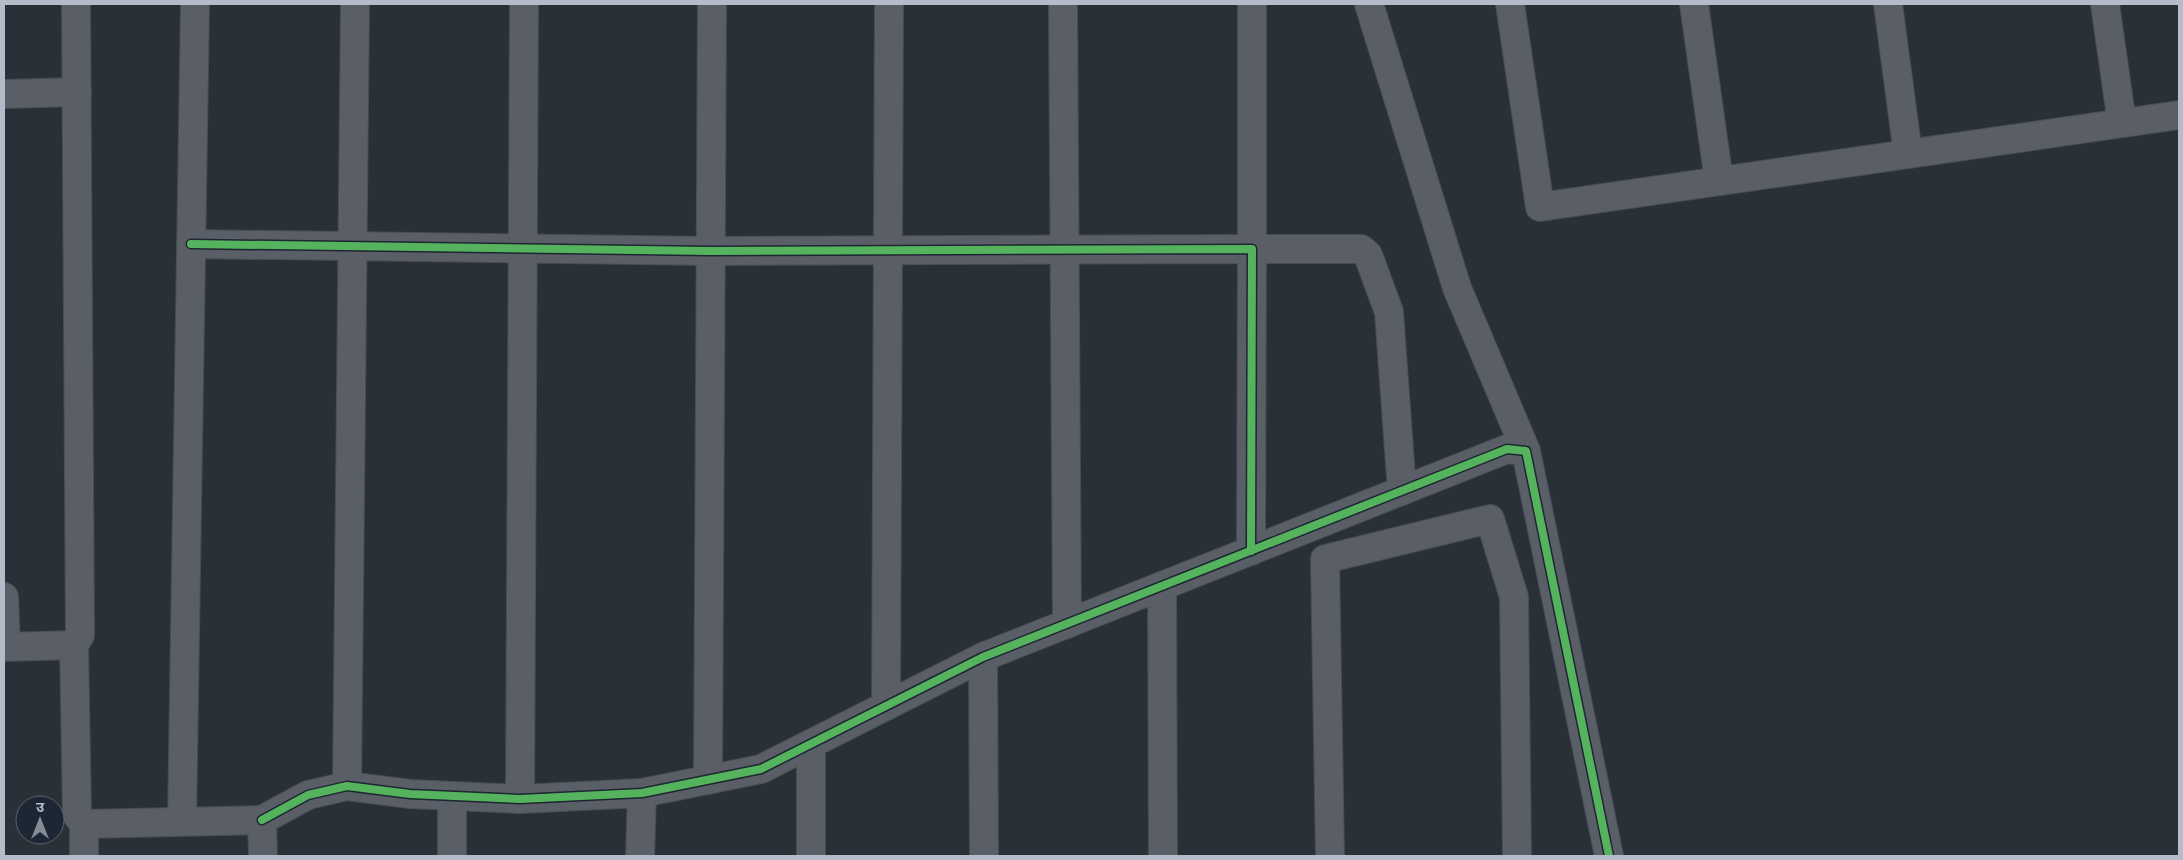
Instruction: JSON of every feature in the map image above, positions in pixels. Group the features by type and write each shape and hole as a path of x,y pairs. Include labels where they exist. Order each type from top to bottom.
{"street":[{"path":"76,4 80,635 74,645 77,815 84,824 84,856"},
{"path":"182,821 195,4"},
{"path":"347,786 356,4"},
{"path":"520,799 524,4"},
{"path":"708,780 712,4"},
{"path":"886,706 888,4"},
{"path":"1063,4 1063,248 1067,624"},
{"path":"1251,551 1252,4"},
{"path":"1369,4 1457,288 1526,451 1609,856"},
{"path":"1510,4 1540,206 2179,115"},
{"path":"1694,4 1719,181"},
{"path":"1888,4 1908,154"},
{"path":"2105,4 2122,123"},
{"path":"4,94 77,92"},
{"path":"191,244 710,251 1063,248 1361,249 1368,255 1389,312 1402,491"},
{"path":"84,824 262,820 308,795 347,786 410,794 520,799 642,793 761,769 983,657 1507,449 1526,451"},
{"path":"1330,856 1325,559 1490,519 1514,597 1517,856"},
{"path":"1162,586 1164,856"},
{"path":"4,597 5,647 74,645"},
{"path":"983,657 984,856"},
{"path":"811,744 811,856"},
{"path":"640,856 642,793"},
{"path":"452,796 452,856"},
{"path":"262,820 262,856"}],"cycle path":[{"path":"191,244 710,251 1252,249 1251,551"},
{"path":"262,820 308,795 347,786 410,794 520,799 642,793 761,769 983,657 1507,449 1526,451 1609,856"}]}
